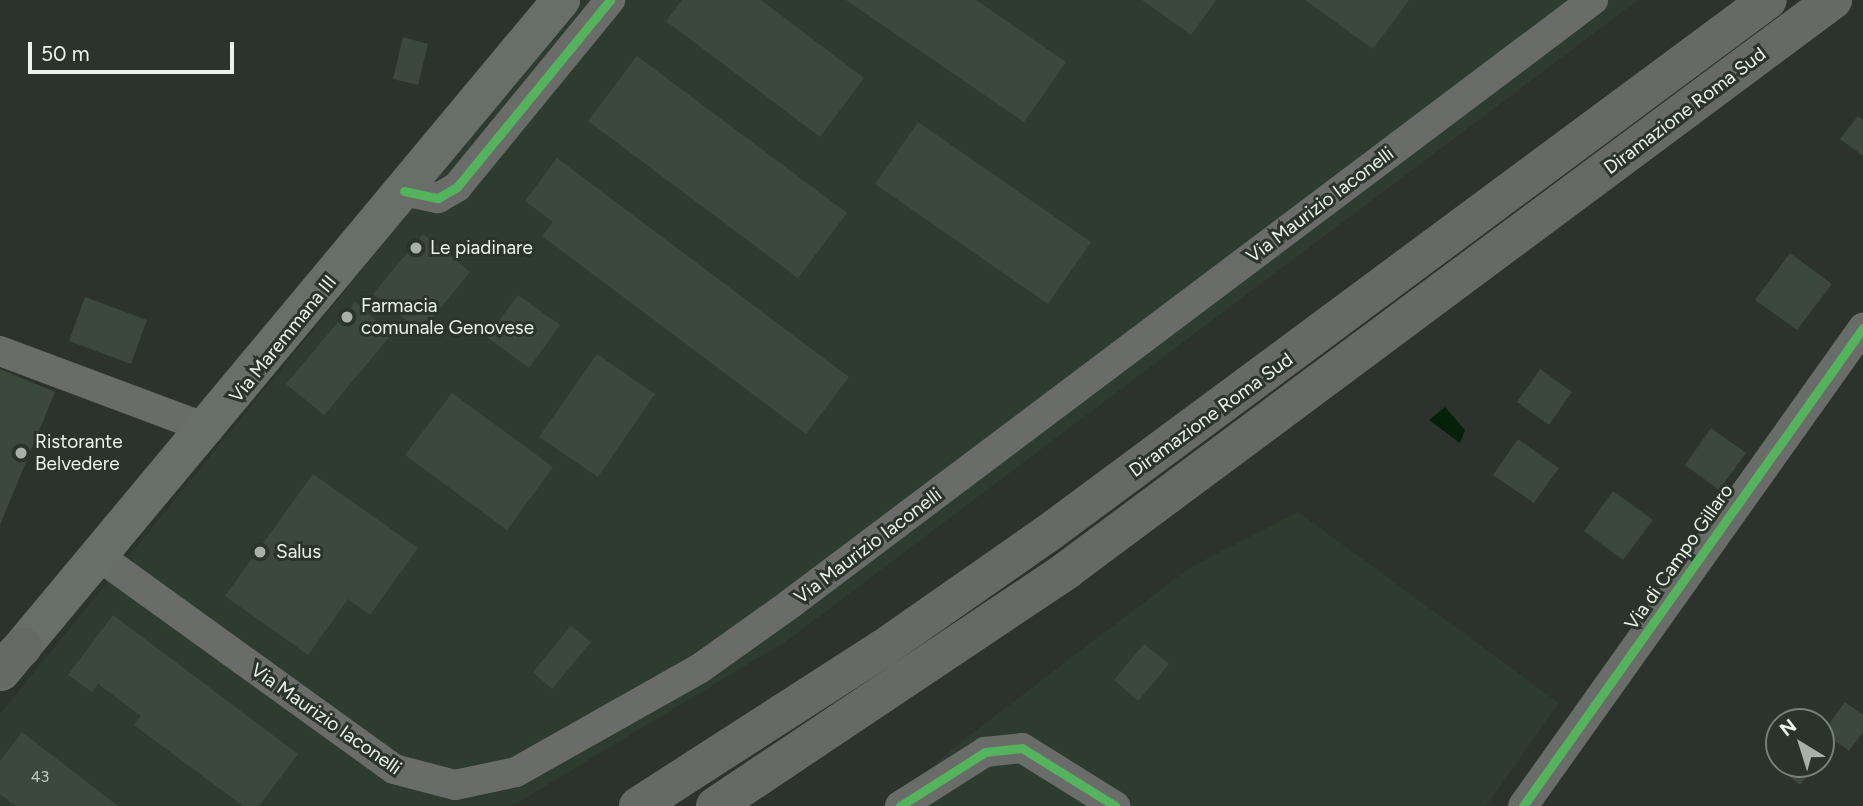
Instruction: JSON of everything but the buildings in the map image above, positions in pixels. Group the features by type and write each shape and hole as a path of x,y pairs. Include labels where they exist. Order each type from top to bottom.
{"highway":[{"name":"Diramazione Roma Sud","path":"638,806 882,649 1047,534 1768,0"},
{"name":"Diramazione Roma Sud","path":"715,806 1067,570 1833,0"}],"main road":[{"name":"Via Maremmana III","path":"8,663 209,429 561,0"}],"street":[{"path":"404,191 438,198 457,187 610,0"},
{"name":"Via Maurizio Iaconelli","path":"100,557 394,769 455,785 516,772 699,669 790,604 1593,0"},
{"name":"Via di Campo Gillaro","path":"1523,806 1863,328"},
{"path":"0,351 209,429"},
{"path":"900,806 985,752 1022,748 1115,806"}],"shaded area":[{"path":"582,0 1638,0 785,642 512,806 0,806 0,714"},
{"path":"1445,407 1465,430 1460,443 1429,420"},
{"path":"1298,512 1559,703 1486,806 892,806 954,747 1189,568"}],"cycle path":[{"path":"404,191 438,198 457,187 610,0"},
{"path":"1523,806 1863,328"},
{"path":"900,806 985,752 1022,748 1115,806"}],"place":[{"name":"Le piadinare","path":"416,248"},
{"name":"Farmacia comunale Genovese","path":"347,317"},
{"name":"Ristorante Belvedere","path":"21,453"},
{"name":"Salus","path":"260,552"}]}
